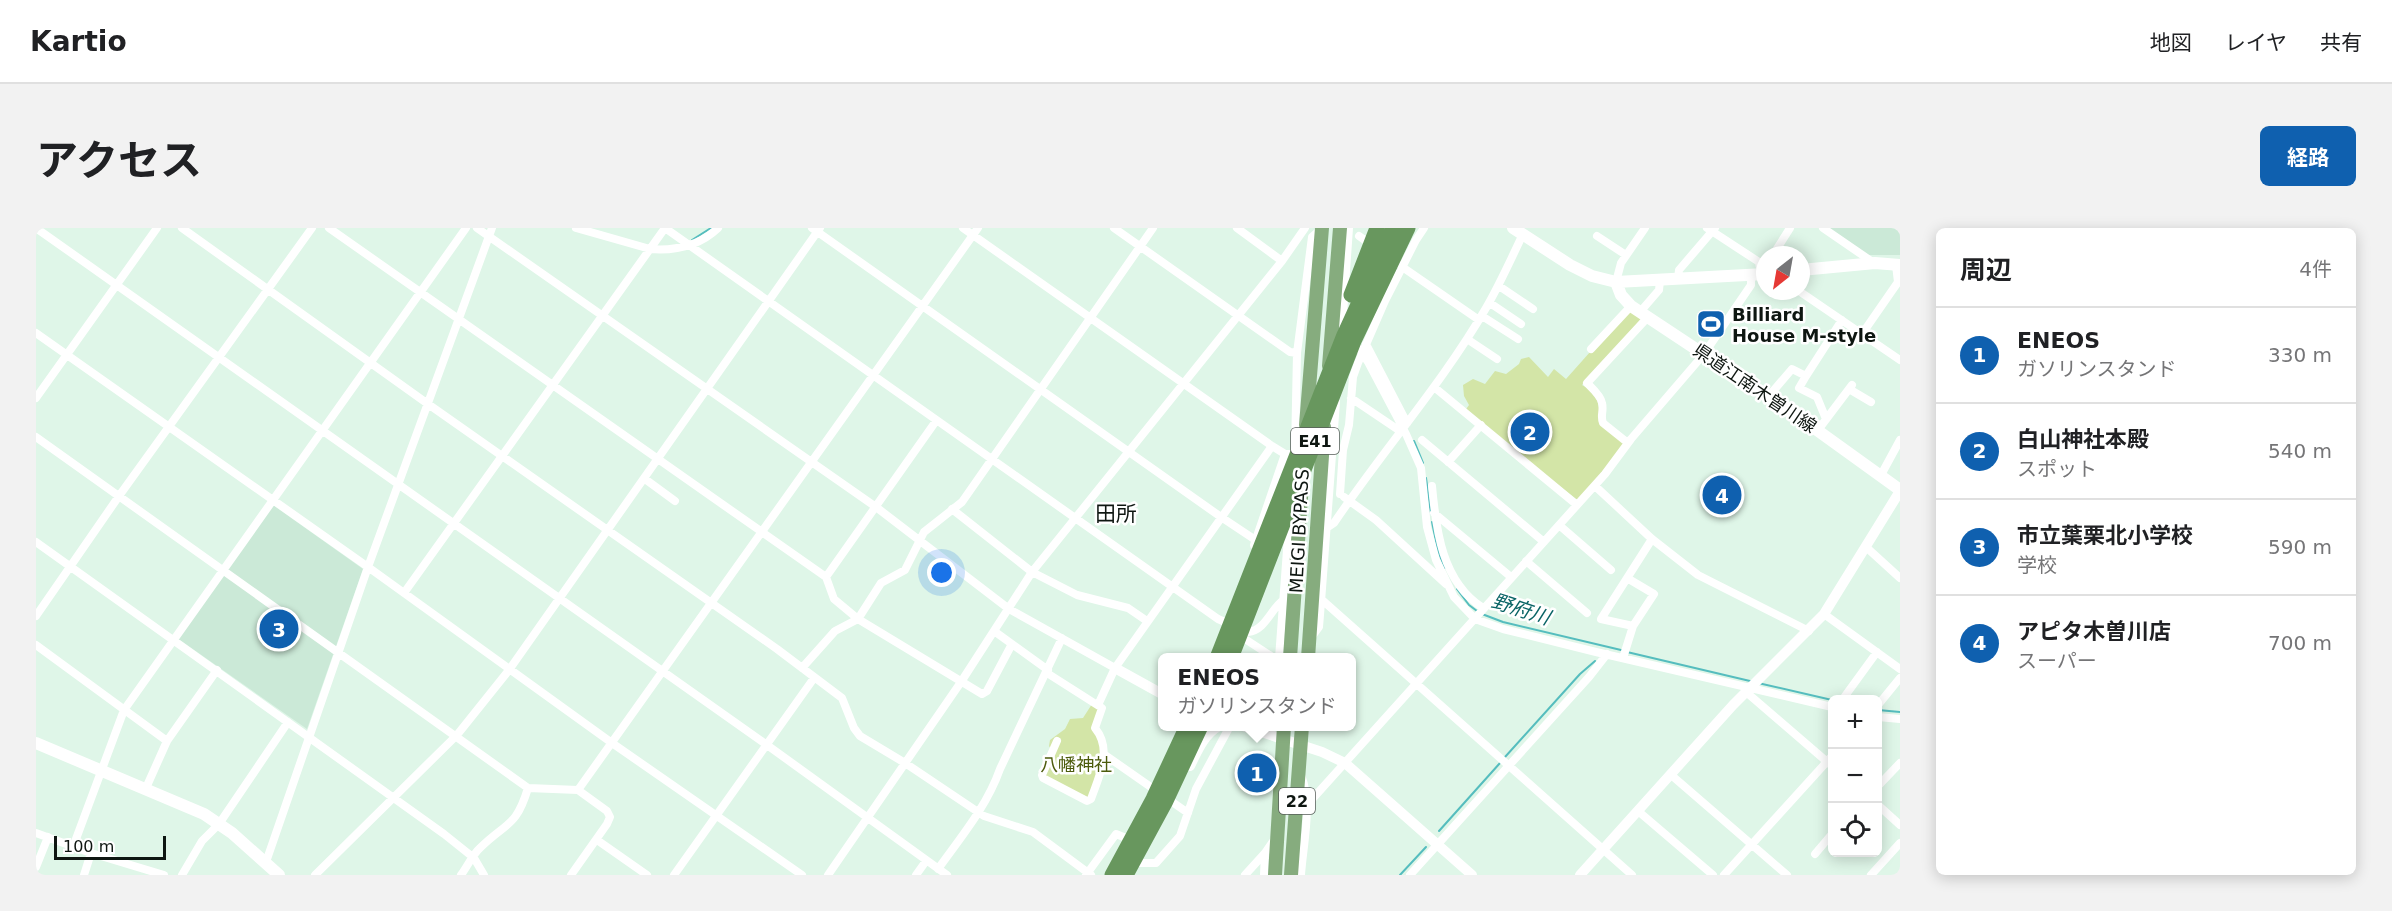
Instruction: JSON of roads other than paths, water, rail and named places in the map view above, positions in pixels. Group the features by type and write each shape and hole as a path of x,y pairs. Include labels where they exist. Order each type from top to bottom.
{"highway":[{"name":"MEIGI BYPASS","path":"1290,653 1322,228"},
{"name":"MEIGI BYPASS","path":"1308,653 1319,483 1340,228"},
{"path":"1285,488 1336,334 1377,228"},
{"name":"E41","path":"1219,653 1344,335 1403,230"},
{"name":"E41","path":"1233,653 1354,341 1403,230"},
{"path":"1112,875 1153,799 1185,731"},
{"path":"1126,875 1165,803 1199,731"},
{"name":"22","path":"1291,875 1301,731"},
{"name":"22","path":"1275,875 1284,733"}],"main road":[{"path":"1520,230 1570,266 1592,276 1616,282 1756,274"},
{"path":"1810,269 1875,263 1898,265"},
{"name":"県道江南木曽川線","path":"1616,282 1621,295 1640,312 1818,430 1900,490"},
{"path":"36,743 189,807 232,832 279,875"}],"street":[{"path":"36,228 663,671 947,875"},
{"path":"36,398 157,228"},
{"path":"182,228 843,698 854,728 860,736 984,816 1033,832 1088,874 1116,834 1126,838"},
{"path":"36,616 69,566 312,228"},
{"path":"329,228 826,577 834,599 858,619 982,694 987,691 1012,644"},
{"path":"73,847 124,710 466,228"},
{"path":"477,228 490,232 603,316 876,507 1009,609 1158,692"},
{"path":"576,228 651,247 672,249 707,237 718,228"},
{"path":"404,593 665,228 1172,588 1247,636 1269,653"},
{"path":"963,228 975,231 1090,318 1272,446 1285,454 1294,454"},
{"path":"1114,228 1298,357"},
{"path":"802,668 836,631 858,619 881,583 905,570 924,532 962,502 1153,228"},
{"path":"1237,228 1282,261"},
{"path":"1294,228 1299,237"},
{"path":"828,875 962,682 1032,572 1282,261 1305,228"},
{"path":"1279,653 1283,553 1294,454 1298,357 1312,237 1322,228"},
{"path":"1310,640 1319,627 1349,228"},
{"path":"1340,494 1354,363 1424,228"},
{"path":"1616,282 1617,273 1626,255 1645,228"},
{"path":"1779,246 1790,228"},
{"path":"1823,228 1875,263"},
{"path":"315,875 458,735 509,669 609,530 768,302 816,229 1221,517 1255,540 1283,553"},
{"path":"1678,279 1679,270 1712,229 1756,260"},
{"path":"1328,527 1434,387 1467,339 1499,286 1520,230"},
{"path":"578,790 975,231"},
{"path":"266,862 368,567 490,232"},
{"path":"1359,236 1480,318 1518,339"},
{"path":"1597,236 1626,255"},
{"path":"1862,334 1899,282 1898,265"},
{"path":"1306,806 1595,486 1628,443 1704,354 1756,278"},
{"path":"1628,443 1603,423 1601,399 1587,383 1659,290 1660,281"},
{"path":"1499,286 1533,309"},
{"path":"1810,298 1900,360"},
{"path":"1490,303 1521,324"},
{"path":"1591,350 1640,312"},
{"path":"1826,419 1817,397 1800,388 1842,320"},
{"path":"36,333 273,499 612,743 802,875"},
{"path":"1467,339 1497,359"},
{"path":"1363,347 1404,426 1421,468 1430,541 1454,597 1503,629 1607,654 1624,653 1828,706"},
{"path":"1768,397 1792,369 1806,376"},
{"path":"1434,387 1577,505"},
{"path":"1818,430 1850,387 1871,402"},
{"path":"1351,398 1404,426"},
{"path":"826,577 936,421"},
{"path":"1448,462 1481,425"},
{"path":"36,437 338,653 458,735 528,788 578,790 608,811 610,817 607,824 571,875"},
{"path":"1422,440 1544,542"},
{"path":"1881,475 1900,440"},
{"path":"1098,705 1115,668 1272,446"},
{"path":"1213,653 1285,454"},
{"path":"645,479 675,501"},
{"path":"1432,486 1438,539 1453,574 1479,613"},
{"path":"1595,486 1652,539 1698,574 1809,631"},
{"path":"1580,875 1751,687 1824,614 1900,490"},
{"path":"1330,491 1340,494 1376,520 1449,586"},
{"path":"952,509 1032,572 1077,595 1128,608 1147,621"},
{"path":"1434,513 1512,577"},
{"path":"1559,525 1611,570"},
{"path":"1633,626 1601,619 1652,539"},
{"path":"36,542 394,798 474,858 484,875"},
{"path":"1866,547 1900,578"},
{"path":"1240,653 1283,553"},
{"path":"1526,561 1587,613"},
{"path":"1624,653 1633,626 1654,594 1627,578"},
{"path":"1321,599 1632,875"},
{"path":"1247,636 1259,628 1282,601"},
{"path":"1824,614 1900,669"},
{"path":"994,631 1048,672 1102,708 1095,728 1101,735 1105,755 1091,799 1087,801 1043,778 1042,775 1057,741"},
{"path":"938,869 979,812 993,788 1062,638"},
{"path":"36,645 167,741"},
{"path":"1846,695 1877,652"},
{"path":"1410,875 1607,654"},
{"path":"146,788 167,741 217,670"},
{"path":"674,875 814,678"},
{"path":"1882,700 1900,678"},
{"path":"1751,687 1828,758"},
{"path":"1882,717 1900,719"},
{"path":"182,875 202,841 219,824 288,722"},
{"path":"1106,875 1178,731"},
{"path":"1133,875 1204,740 1212,731"},
{"path":"1139,863 1156,863 1180,836 1196,789 1227,731"},
{"path":"1284,733 1300,745 1345,763 1472,875"},
{"path":"1105,755 1188,813"},
{"path":"1882,782 1900,763"},
{"path":"1724,875 1828,764"},
{"path":"1299,769 1304,781 1306,806 1301,875"},
{"path":"1670,774 1787,875"},
{"path":"461,875 478,849 514,821 528,788"},
{"path":"1882,809 1900,825"},
{"path":"1638,811 1713,875"},
{"path":"36,833 91,853 164,875"},
{"path":"1245,875 1265,853 1277,835"},
{"path":"36,867 48,837"},
{"path":"597,840 647,875"},
{"path":"1815,854 1828,840"},
{"path":"1871,875 1900,843"},
{"path":"84,875 91,853"},
{"path":"1264,875 1265,853"},
{"path":"916,875 926,861"}],"waterway":[{"name":"野府川","path":"692,240 711,228"},
{"name":"野府川","path":"1414,441 1423,463"},
{"name":"野府川","path":"1426,478 1431,514"},
{"name":"野府川","path":"1432,522 1438,551 1445,568"},
{"name":"野府川","path":"1457,589 1469,605 1477,611"},
{"name":"野府川","path":"1482,614 1503,622 1621,650"},
{"name":"野府川","path":"1627,652 1750,681"},
{"path":"1505,757 1580,674 1595,661"},
{"name":"野府川","path":"1758,683 1828,699"},
{"name":"野府川","path":"1882,710 1900,712"},
{"path":"1439,831 1500,763"},
{"path":"1400,875 1426,847"}],"place":[{"name":"Billiard House M-style","path":"1711,324"},
{"name":"白山神社本殿","path":"1530,432"},
{"name":"アピタ木曽川店","path":"1722,495"},
{"name":"市立葉栗北小学校","path":"279,629"},
{"name":"ENEOS","path":"1257,773"}],"district":[{"name":"田所","path":"1116,514"}],"park label":[{"name":"八幡神社","path":"1076,764"}]}
